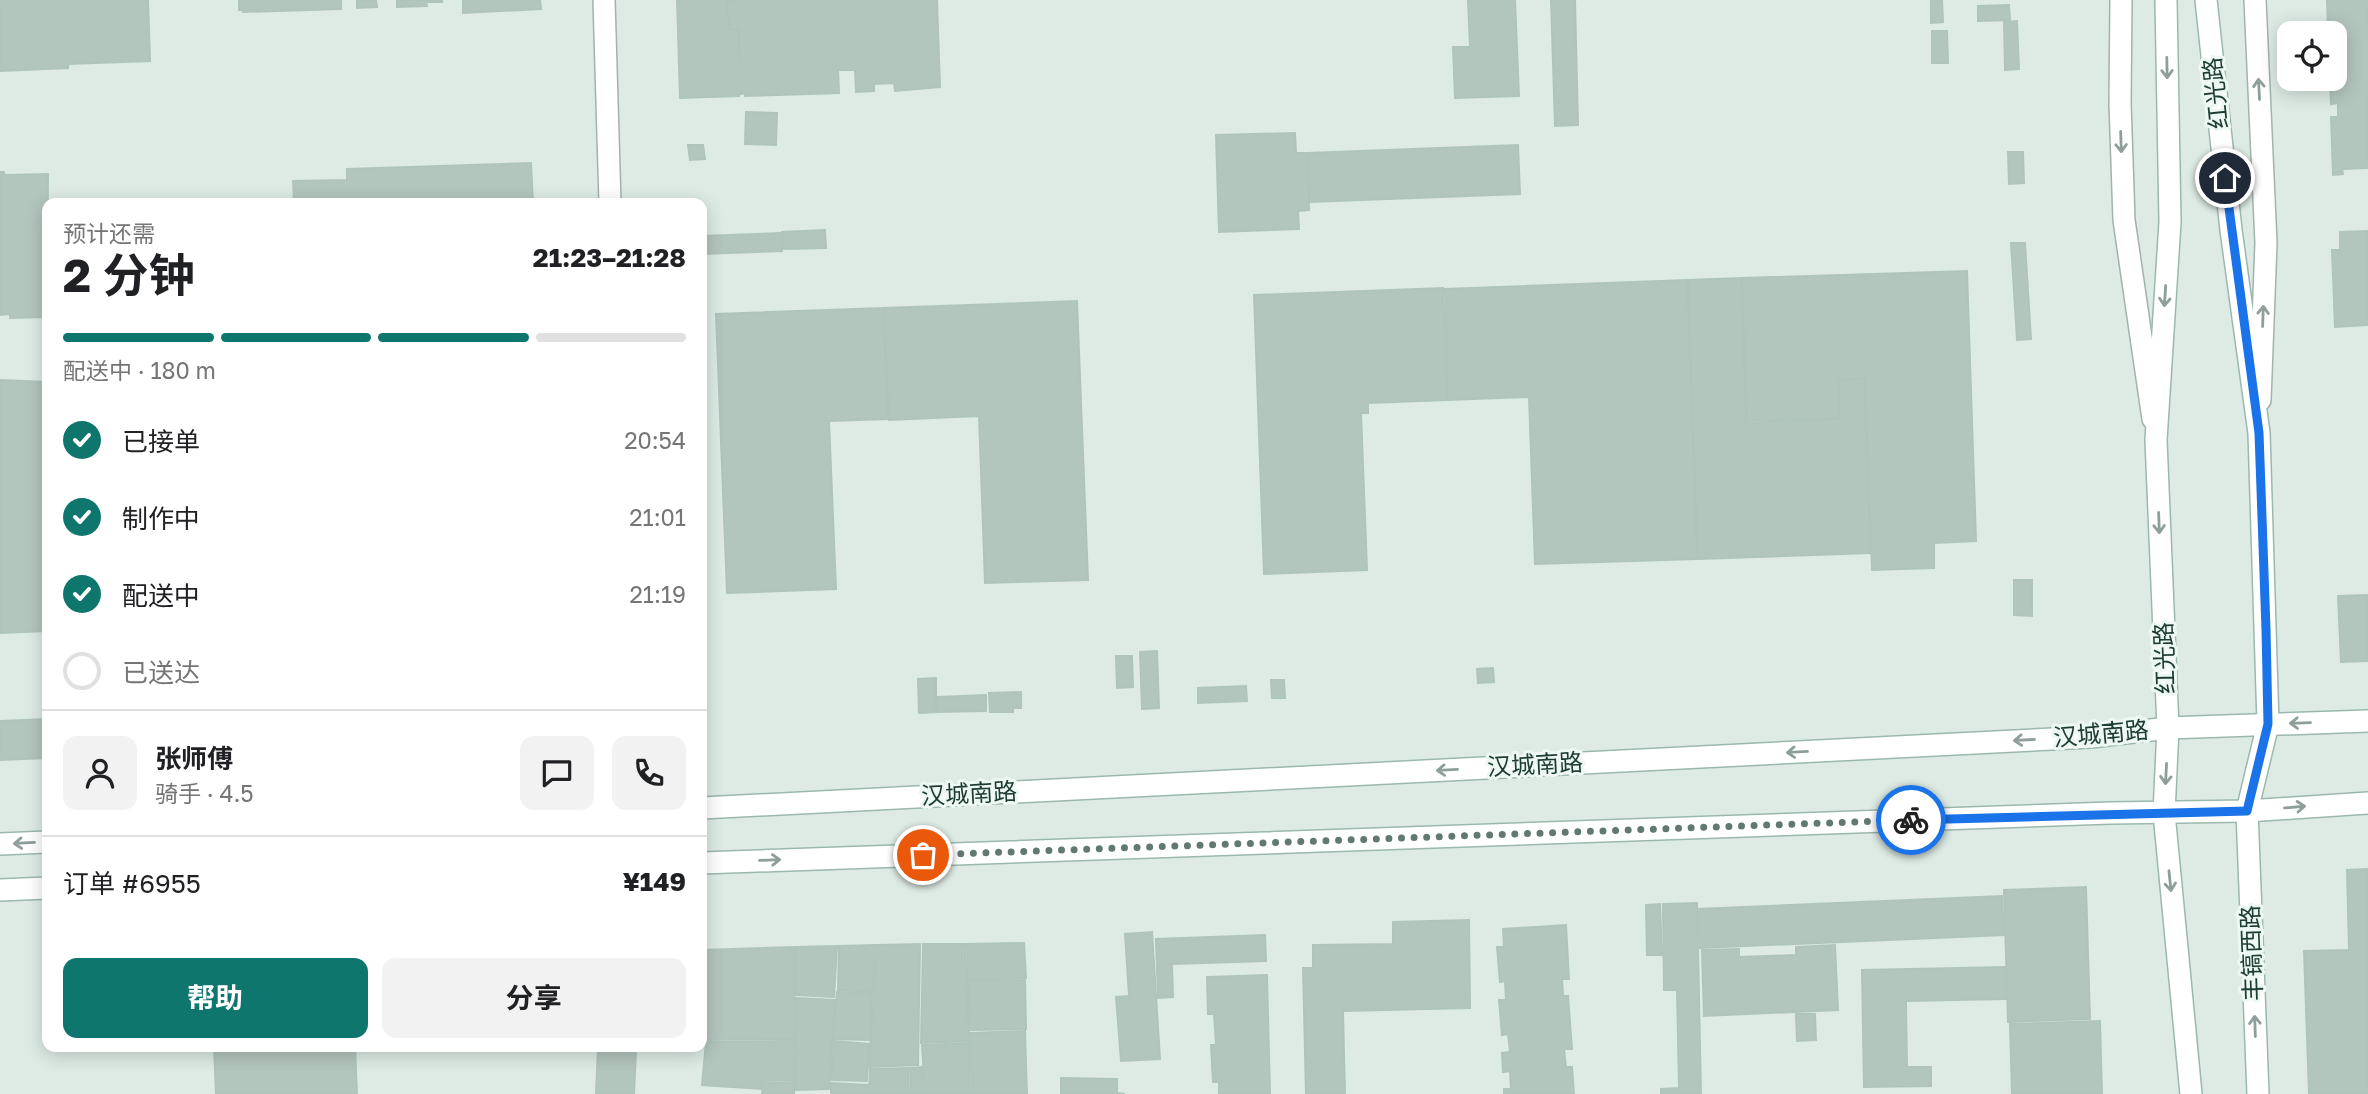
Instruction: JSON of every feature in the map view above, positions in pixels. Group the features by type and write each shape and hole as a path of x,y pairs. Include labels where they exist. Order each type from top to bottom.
{"main road":[{"path":"604,0 610,198"},
{"path":"2121,0 2120,103 2124,220 2156,440"},
{"name":"红光路","path":"2164,813 2168,728 2156,440 2170,222 2166,0"},
{"name":"红光路","path":"2206,0 2231,230 2259,433 2268,724 2247,811"},
{"path":"2255,0 2266,243 2259,433"},
{"name":"汉城南路","path":"707,808 2091,737 2168,728 2368,721"},
{"path":"707,863 2247,811 2368,803"},
{"name":"丰镐西路","path":"2247,811 2258,1094"},
{"path":"2164,813 2191,1094"},
{"path":"0,844 42,842"},
{"path":"0,890 42,888"}],"building":[{"path":"0,0 148,0 150,61 68,64 68,68 0,71"},
{"path":"239,0 341,0 341,9 243,12 239,10"},
{"path":"357,0 376,0 377,7 357,8"},
{"path":"397,0 442,2 426,2 427,6 397,7"},
{"path":"463,0 540,0 541,9 463,13"},
{"path":"677,0 727,0 729,30 738,30 739,96 680,98"},
{"path":"729,0 937,0 940,87 895,91 894,83 874,84 874,91 856,92 855,70 838,70 839,93 745,96 745,93 741,94 739,29 730,29"},
{"path":"1468,0 1515,0 1519,96 1455,98 1453,47 1470,47"},
{"path":"1551,0 1575,0 1578,125 1555,126"},
{"path":"1931,0 1942,0 1943,22 1931,23"},
{"path":"2327,0 2368,0 2368,168 2342,169 2343,174 2333,175 2331,117 2338,117 2338,103 2331,104 2330,91 2347,91 2347,21 2328,21"},
{"path":"2009,5 2010,20 1978,21 1978,6"},
{"path":"2017,21 2019,69 2005,70 2004,22"},
{"path":"1932,31 1947,31 1948,63 1932,63"},
{"path":"746,112 777,113 776,145 745,144"},
{"path":"1295,133 1296,153 1307,153 1309,210 1298,211 1299,229 1219,232 1216,135"},
{"path":"688,145 703,145 705,159 690,160"},
{"path":"1518,145 1520,194 1310,202 1308,153"},
{"path":"2008,152 2023,152 2024,183 2009,184"},
{"path":"531,163 533,198 294,198 293,181 347,180 347,169"},
{"path":"0,172 4,172 4,175 48,174 48,198 42,198 42,317 10,318 10,314 0,315"},
{"path":"825,230 826,248 783,249 782,232"},
{"path":"2368,231 2368,325 2335,327 2332,250 2340,250 2340,232"},
{"path":"781,233 782,251 707,254 707,236"},
{"path":"2011,243 2025,243 2031,339 2017,340"},
{"path":"1967,271 1976,541 1934,543 1934,568 1872,570 1865,378 1838,379 1839,418 1747,421 1742,278"},
{"path":"1741,278 1746,423 1840,419 1839,380 1864,379 1870,553 1698,559 1688,280"},
{"path":"1687,280 1697,559 1535,564 1529,397 1448,400 1445,289"},
{"path":"1443,288 1447,400 1368,403 1368,413 1361,413 1367,570 1264,574 1254,295"},
{"path":"1077,301 1088,580 985,583 979,416 889,420 884,308"},
{"path":"883,308 888,419 829,421 836,589 727,593 716,314"},
{"path":"0,380 42,382 42,631 0,633"},
{"path":"2014,580 2032,580 2032,616 2014,615"},
{"path":"2368,595 2368,661 2341,662 2338,596"},
{"path":"1157,651 1159,708 1142,709 1140,652"},
{"path":"1116,656 1132,656 1133,687 1117,688"},
{"path":"1493,668 1494,682 1478,683 1477,669"},
{"path":"936,678 936,712 919,713 918,679"},
{"path":"1271,680 1284,680 1285,698 1272,698"},
{"path":"1246,686 1247,701 1198,703 1198,688"},
{"path":"1021,692 1021,708 1013,708 1013,712 990,712 989,693"},
{"path":"986,695 986,711 938,712 937,697"},
{"path":"42,719 42,758 0,760 0,721"},
{"path":"2368,869 2368,1094 2309,1094 2304,951 2349,950 2347,870"},
{"path":"2086,887 2090,1019 2008,1022 2004,890"},
{"path":"2002,896 2004,935 1700,948 1698,909"},
{"path":"1697,903 1701,1094 1661,1094 1661,1089 1679,1088 1677,990 1664,990 1663,904"},
{"path":"1660,904 1662,955 1647,955 1646,905"},
{"path":"1469,920 1470,1008 1343,1011 1345,1094 1306,1094 1303,968 1313,968 1313,945 1393,944 1393,922"},
{"path":"1566,925 1569,979 1562,979 1563,996 1568,996 1572,1049 1564,1049 1566,1067 1572,1067 1574,1094 1504,1094 1504,1089 1511,1089 1510,1071 1503,1072 1502,1053 1510,1052 1508,1034 1502,1035 1499,1000 1506,1000 1505,981 1500,982 1497,947 1504,947 1503,929"},
{"path":"1152,932 1160,1059 1121,1061 1116,997 1129,996 1125,934"},
{"path":"1265,935 1266,961 1172,964 1173,997 1158,998 1156,939"},
{"path":"1024,943 1026,978 968,980 967,944"},
{"path":"920,944 918,1065 869,1067 877,945"},
{"path":"923,944 965,944 969,1041 921,1043"},
{"path":"875,945 873,992 838,990 839,946"},
{"path":"1835,945 1838,1010 1704,1016 1702,950 1739,949 1739,957 1796,955 1796,947"},
{"path":"837,946 834,997 796,995 796,947"},
{"path":"794,947 795,1039 707,1040 707,950"},
{"path":"2005,967 2006,999 1906,1001 1907,1067 1931,1067 1931,1086 1864,1087 1862,970"},
{"path":"1267,975 1270,1094 1219,1094 1219,1082 1213,1082 1211,1045 1216,1045 1214,1014 1208,1014 1207,977"},
{"path":"1025,980 1026,1029 970,1030 968,981"},
{"path":"837,992 872,993 870,1040 833,1039"},
{"path":"796,998 835,1000 829,1089 796,1090"},
{"path":"1796,1014 1815,1014 1816,1040 1797,1041"},
{"path":"2100,1021 2102,1094 2012,1094 2010,1024"},
{"path":"1025,1031 1027,1094 972,1094 970,1033"},
{"path":"795,1041 794,1080 761,1081 762,1089 702,1085 707,1042"},
{"path":"834,1041 869,1044 867,1081 831,1080"},
{"path":"969,1043 970,1094 925,1094 922,1045"},
{"path":"214,1052 355,1052 357,1094 216,1094"},
{"path":"598,1052 636,1052 634,1094 596,1094"},
{"path":"922,1067 923,1094 911,1094 910,1068"},
{"path":"908,1068 909,1094 869,1094 870,1069"},
{"path":"1061,1078 1117,1079 1117,1093 1125,1094 1061,1094"},
{"path":"794,1082 794,1094 762,1094 763,1083"},
{"path":"831,1083 868,1085 867,1094 831,1094"}],"way so far":[{"path":"923,855 1911,820"}],"route":[{"path":"1911,820 2247,811 2268,724 2266,629 2259,433 2225,178"}]}
